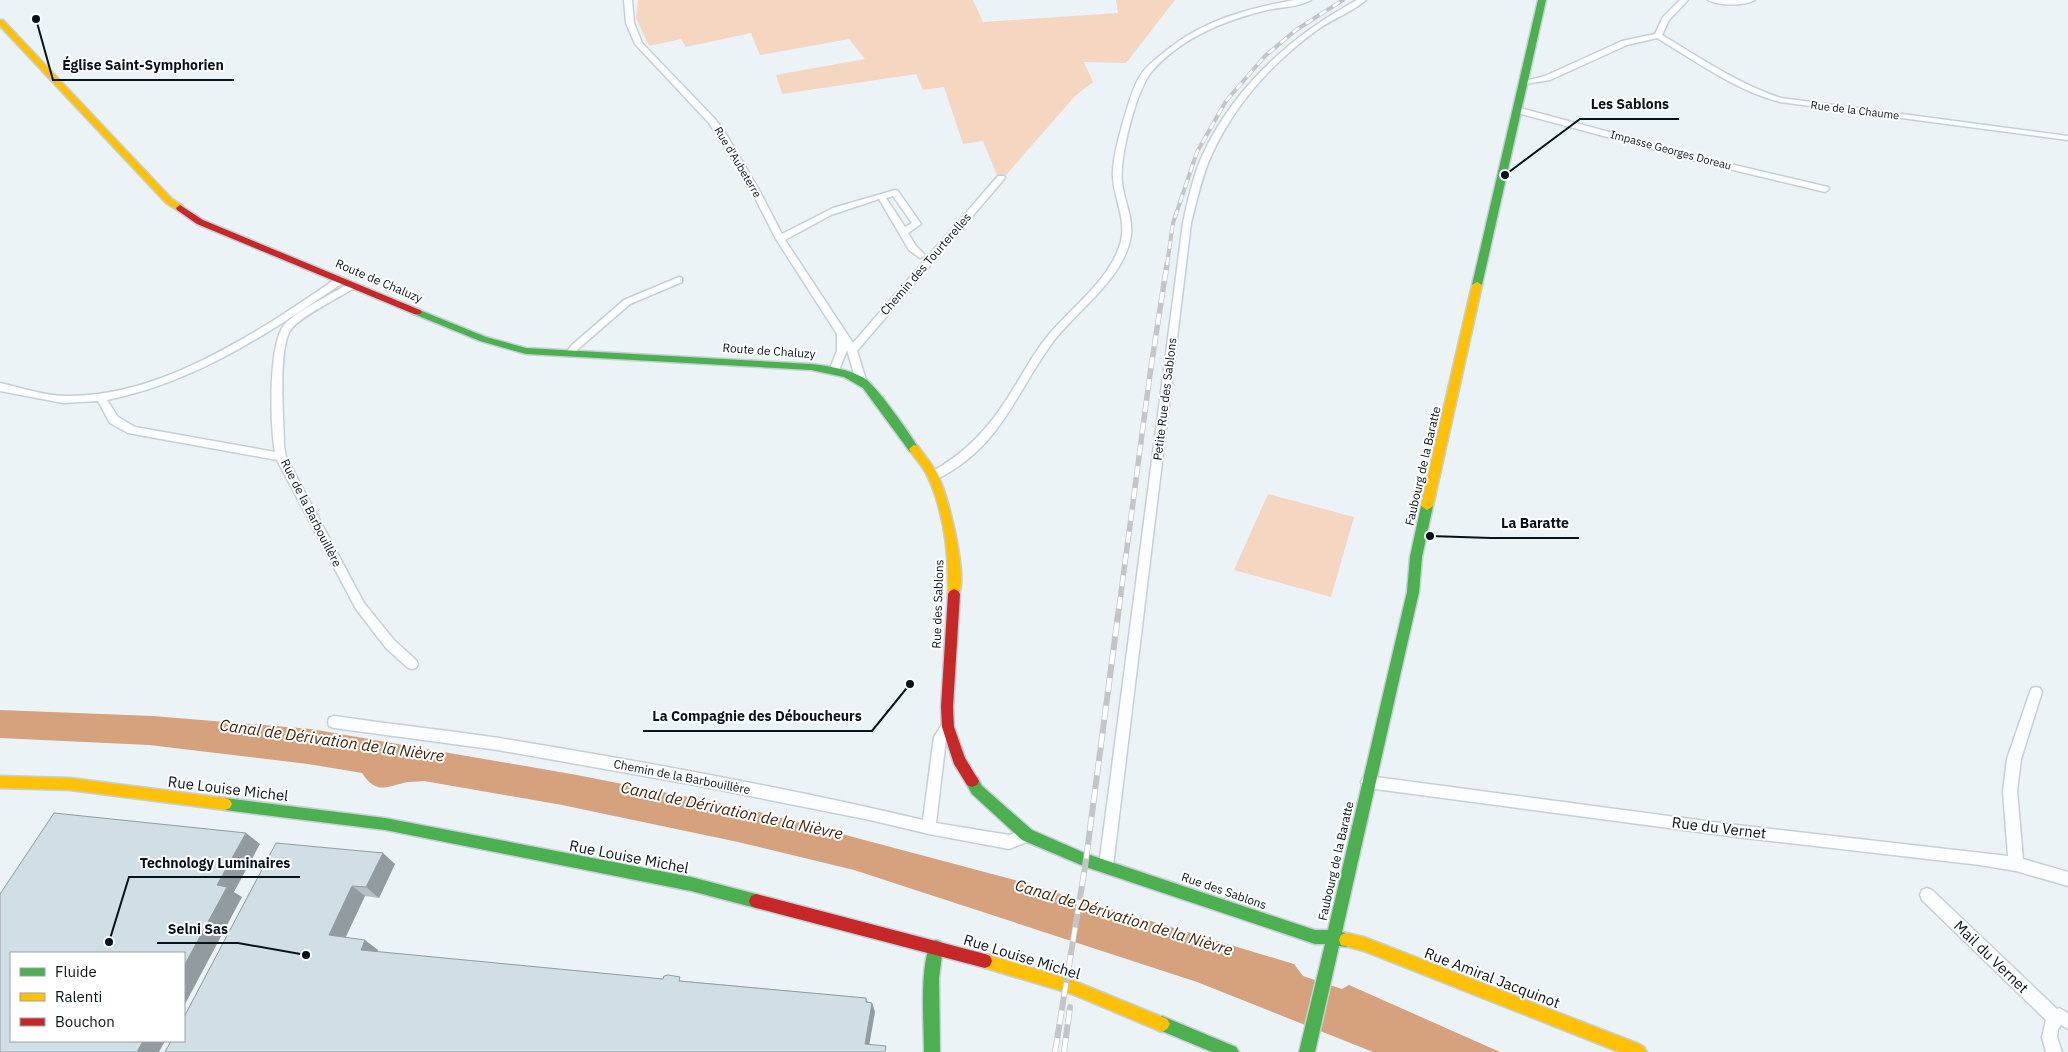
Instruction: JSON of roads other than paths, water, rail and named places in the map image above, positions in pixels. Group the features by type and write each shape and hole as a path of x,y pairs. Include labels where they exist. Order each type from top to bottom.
{"street":[{"name":"Rue d'Aubeterre","path":"628,0 627,16 639,44 712,121 723,136 752,184 780,239 852,350 861,380"},
{"path":"933,476 960,459 993,429 1047,343 1110,271 1124,243 1127,229 1125,213 1118,190 1117,172 1124,133 1135,96 1143,79 1154,65 1177,44 1202,29 1247,12 1307,0"},
{"name":"Petite Rue des Sablons","path":"1106,866 1140,616 1165,394 1187,223 1192,198 1207,155 1226,121 1268,67 1304,36 1340,11 1362,0"},
{"name":"Faubourg de la Baratte","path":"1307,1052 1413,592 1416,557 1542,0"},
{"path":"1524,82 1547,78 1625,44 1658,36 1666,19 1684,0"},
{"path":"1712,0 1732,2 1751,0"},
{"name":"Route de Chaluzy","path":"0,22 169,201 200,222 483,340 526,351 811,367 834,371 861,380"},
{"name":"Rue de la Chaume","path":"1658,36 1735,82 1761,95 1780,100 2068,138"},
{"name":"Impasse Georges Doreau","path":"1518,110 1707,162 1825,189"},
{"name":"Chemin des Tourterelles","path":"852,350 1000,178"},
{"path":"780,239 828,213 895,193 918,224 903,232"},
{"path":"881,196 912,248 920,254"},
{"path":"0,388 68,400 101,398 138,390 178,377 220,357 341,280"},
{"path":"570,354 575,347 627,302 679,280"},
{"name":"Rue de la Barbouillère","path":"353,285 295,320 289,325 282,336 279,369 278,446 281,457 360,606 390,644 412,664"},
{"path":"834,371 842,351 842,334"},
{"name":"Rue des Sablons","path":"861,380 894,420 933,476 952,540 955,574 947,707 948,727 960,760 977,790 1027,834 1106,866 1316,936 1333,938"},
{"path":"101,398 114,420 132,430 281,457"},
{"path":"2016,864 2010,791 2014,759 2036,692"},
{"name":"Chemin de la Barbouillère","path":"334,722 498,744 686,777 870,814 929,828 1009,842 1027,834"},
{"path":"929,828 940,737 948,727"},
{"name":"Rue Louise Michel","path":"0,782 70,784 385,824 691,884 1023,971 1072,988 1231,1052"},
{"name":"Rue du Vernet","path":"1368,782 1736,831 1980,858 2016,864 2068,879"},
{"name":"Mail du Vernet","path":"1927,894 2062,1020 2048,1030 2054,1052"},
{"name":"Rue Amiral Jacquinot","path":"1333,938 1364,944 1640,1052"},
{"path":"932,1052 932,978 936,947"}],"water":[{"name":"Canal de Dérivation de la Nièvre","path":"0,710 153,716 311,729 577,775 744,808 1011,879 1294,964 1303,976 1342,989 1349,985 1500,1052 1373,1052 1197,982 854,870 738,842 562,805 424,781 379,787 371,783 362,773 308,764 149,745 0,738"}],"railway":[{"path":"1167,265 1173,223 1197,152 1226,101 1265,56 1296,30 1343,0"},
{"path":"1119,608 1150,374 1167,264"},
{"path":"1055,1052 1085,867 1119,607"},
{"path":"1064,1052 1070,1007"}],"place":[{"name":"Église Saint-Symphorien","path":"36,19"},
{"name":"Les Sablons","path":"1505,175"},
{"name":"La Baratte","path":"1430,536"},
{"name":"La Compagnie des Déboucheurs","path":"910,684"},
{"name":"Technology Luminaires","path":"109,942"},
{"name":"Selni Sas","path":"306,955"}]}
